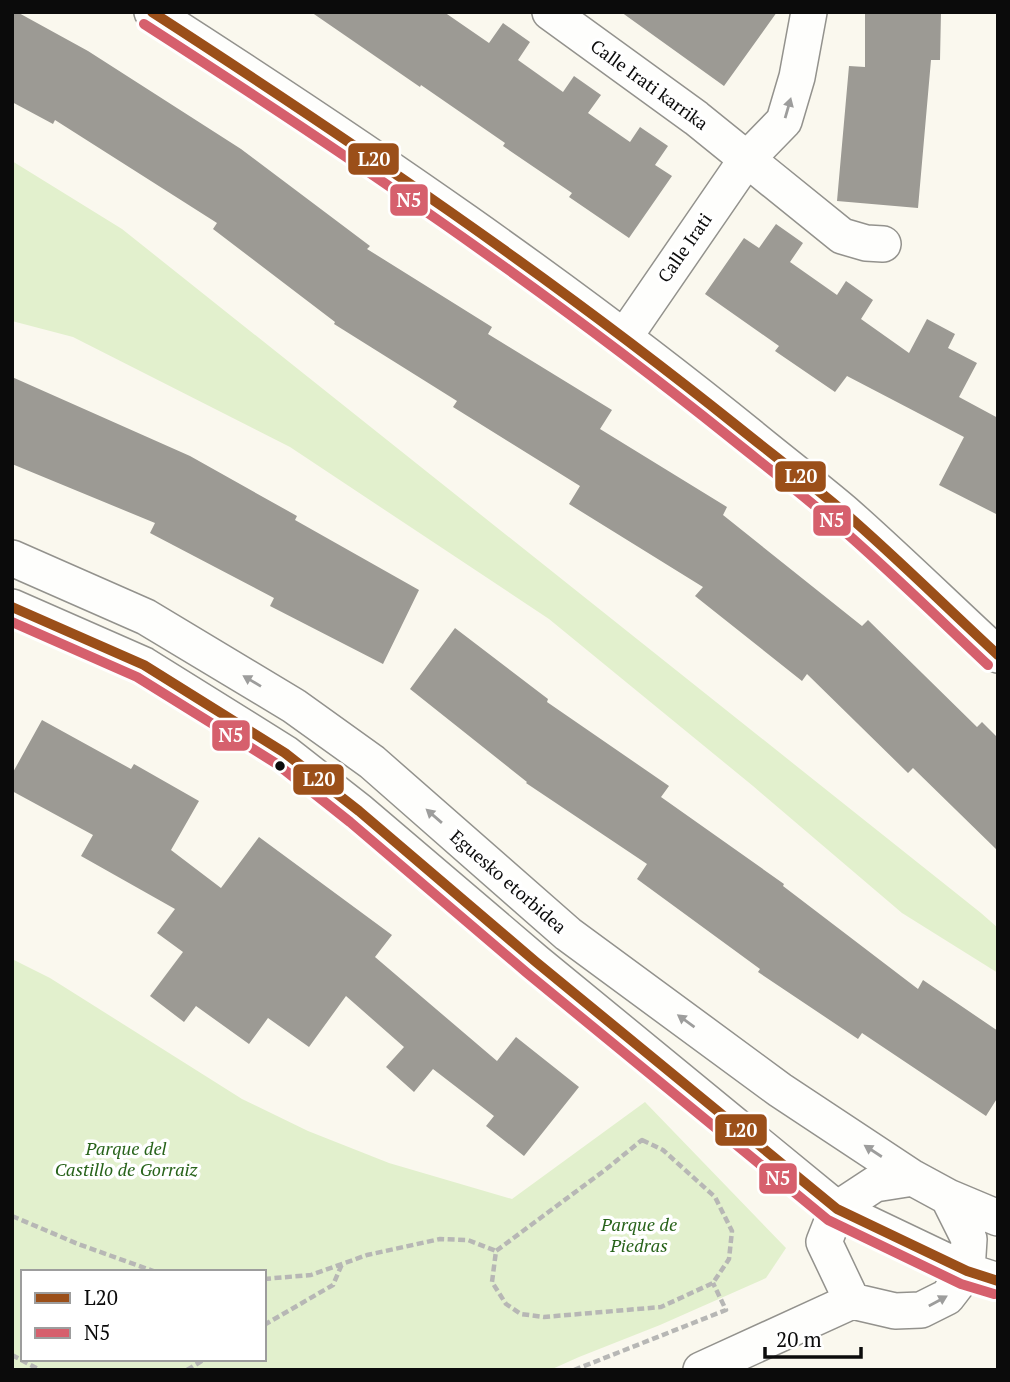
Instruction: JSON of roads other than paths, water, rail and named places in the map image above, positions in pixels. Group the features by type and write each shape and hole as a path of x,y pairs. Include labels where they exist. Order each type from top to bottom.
{"street":[{"path":"152,12 245,71 428,195 625,336 845,514 998,655"},
{"name":"Calle Irati karrika","path":"550,12 696,118 746,160"},
{"name":"Calle Irati","path":"625,336 746,160 784,121 797,77 809,12"},
{"path":"746,160 842,236 866,243 883,244"},
{"name":"Eguesko etorbidea","path":"12,558 146,617 294,706 372,762 568,934 779,1090 913,1178 948,1197 998,1218"},
{"path":"12,607 144,665 285,753 359,811 536,962 837,1209 982,1276"},
{"path":"852,1301 824,1242 837,1209 875,1184 913,1178"},
{"path":"948,1197 970,1239 982,1276"},
{"path":"701,1370 852,1301 895,1311 921,1310 982,1276"}],"park label":[{"name":"Parque del Castillo de Gorraiz","path":"126,1159"},
{"name":"Parque de Piedras","path":"639,1235"}]}
